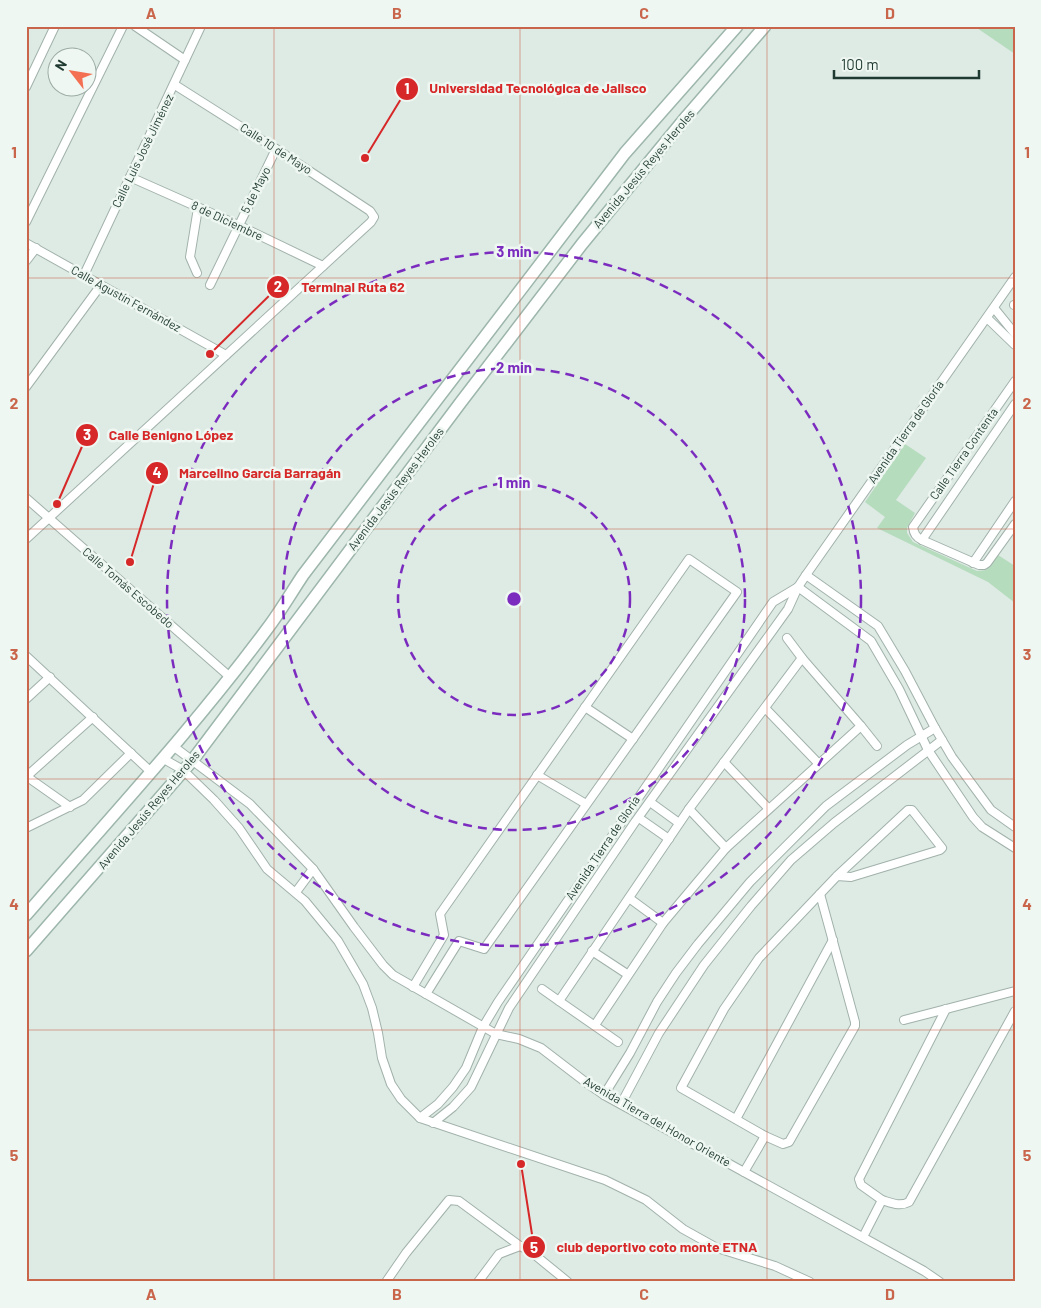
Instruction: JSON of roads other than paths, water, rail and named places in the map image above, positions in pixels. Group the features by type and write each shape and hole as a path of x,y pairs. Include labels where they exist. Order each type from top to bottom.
{"street":[{"path":"26,88 55,26"},
{"path":"26,222 123,26"},
{"path":"135,26 185,60"},
{"name":"Calle Luis José Jiménez","path":"84,275 201,26"},
{"name":"Avenida Jesús Reyes Heroles","path":"26,915 230,678 268,628 303,575 624,152 737,26"},
{"name":"Avenida Jesús Reyes Heroles","path":"26,951 192,761 582,244 687,116 765,26"},
{"name":"Calle 10 de Mayo","path":"174,85 370,211 374,217 371,222 323,266"},
{"name":"5 de Mayo","path":"210,285 276,149"},
{"name":"8 de Diciembre","path":"130,177 238,225 323,266"},
{"path":"197,273 190,257 198,208"},
{"path":"566,229 582,244"},
{"name":"Calle Agustín Fernández","path":"26,243 226,355"},
{"path":"26,261 36,248"},
{"path":"26,539 323,266"},
{"name":"Avenida Tierra de Gloria","path":"433,1123 453,1107 471,1087 510,1008 650,802 788,609 806,575 1015,277"},
{"path":"26,387 101,285"},
{"path":"994,308 1015,334"},
{"path":"987,318 1015,345"},
{"name":"Calle Tierra Contenta","path":"1015,381 914,527 914,533 917,538 922,540 1015,404"},
{"name":"Calle Tomás Escobedo","path":"26,498 230,678"},
{"path":"972,562 1015,501"},
{"path":"922,540 972,562 984,565 1015,524"},
{"path":"413,986 444,935 440,914 689,559 737,592 484,949 459,941 426,994"},
{"path":"806,575 878,626 905,671 942,740 969,781 991,810 1015,827"},
{"path":"798,587 872,641 899,689 928,750 973,817 982,827 1011,845 1015,838"},
{"name":"Avenida Tierra de Gloria","path":"420,1118 438,1104 453,1087 466,1068 483,1027 498,1002 774,602 798,587"},
{"path":"787,638 877,746"},
{"path":"26,656 150,771"},
{"path":"559,1001 679,823 802,658"},
{"path":"26,699 50,677"},
{"path":"585,707 633,738"},
{"path":"765,708 818,763"},
{"path":"70,806 27,776 93,717"},
{"path":"595,1025 627,974 663,923 726,848 768,808 861,726"},
{"path":"604,1094 676,973 750,882 826,806 921,735 935,728"},
{"path":"621,1104 659,1033 704,965 791,860 834,823 942,740"},
{"name":"Avenida Tierra del Honor Oriente","path":"173,746 250,804 314,868 354,927 387,970 496,1034 519,1039 542,1048 588,1084 621,1104 924,1271 940,1282"},
{"path":"26,828 89,795 131,753"},
{"path":"162,758 183,770 214,800 239,828 267,869 310,906 338,941 363,984 372,1008 382,1058 391,1084 401,1099 420,1118 605,1180 646,1200 683,1229 717,1248 775,1266 810,1282"},
{"path":"724,762 768,808"},
{"path":"537,775 586,804"},
{"path":"650,802 679,823"},
{"path":"689,809 726,848"},
{"path":"820,894 855,1022 789,1142 783,1144 682,1090 681,1086 724,1009 758,958 837,876 908,810 912,810 942,848 851,877 837,876"},
{"path":"639,818 669,838"},
{"path":"296,892 314,868"},
{"path":"629,898 663,923"},
{"path":"736,1119 833,940"},
{"path":"592,952 627,974"},
{"path":"542,989 618,1042"},
{"path":"904,1020 1015,991"},
{"path":"946,1009 860,1179 861,1185 882,1200 899,1205 909,1202 1015,1011"},
{"path":"744,1172 765,1136"},
{"path":"386,1282 406,1253 449,1200 459,1201 520,1246 530,1251 568,1282"},
{"path":"863,1237 882,1200"},
{"path":"478,1282 499,1254 520,1246"}],"place":[{"name":"Universidad Tecnológica de Jalisco","path":"365,158"},
{"name":"Terminal Ruta 62","path":"210,354"},
{"name":"Calle Benigno López","path":"57,504"},
{"name":"Marcelino García Barragán","path":"130,562"},
{"name":"club deportivo coto monte ETNA","path":"521,1164"}]}
